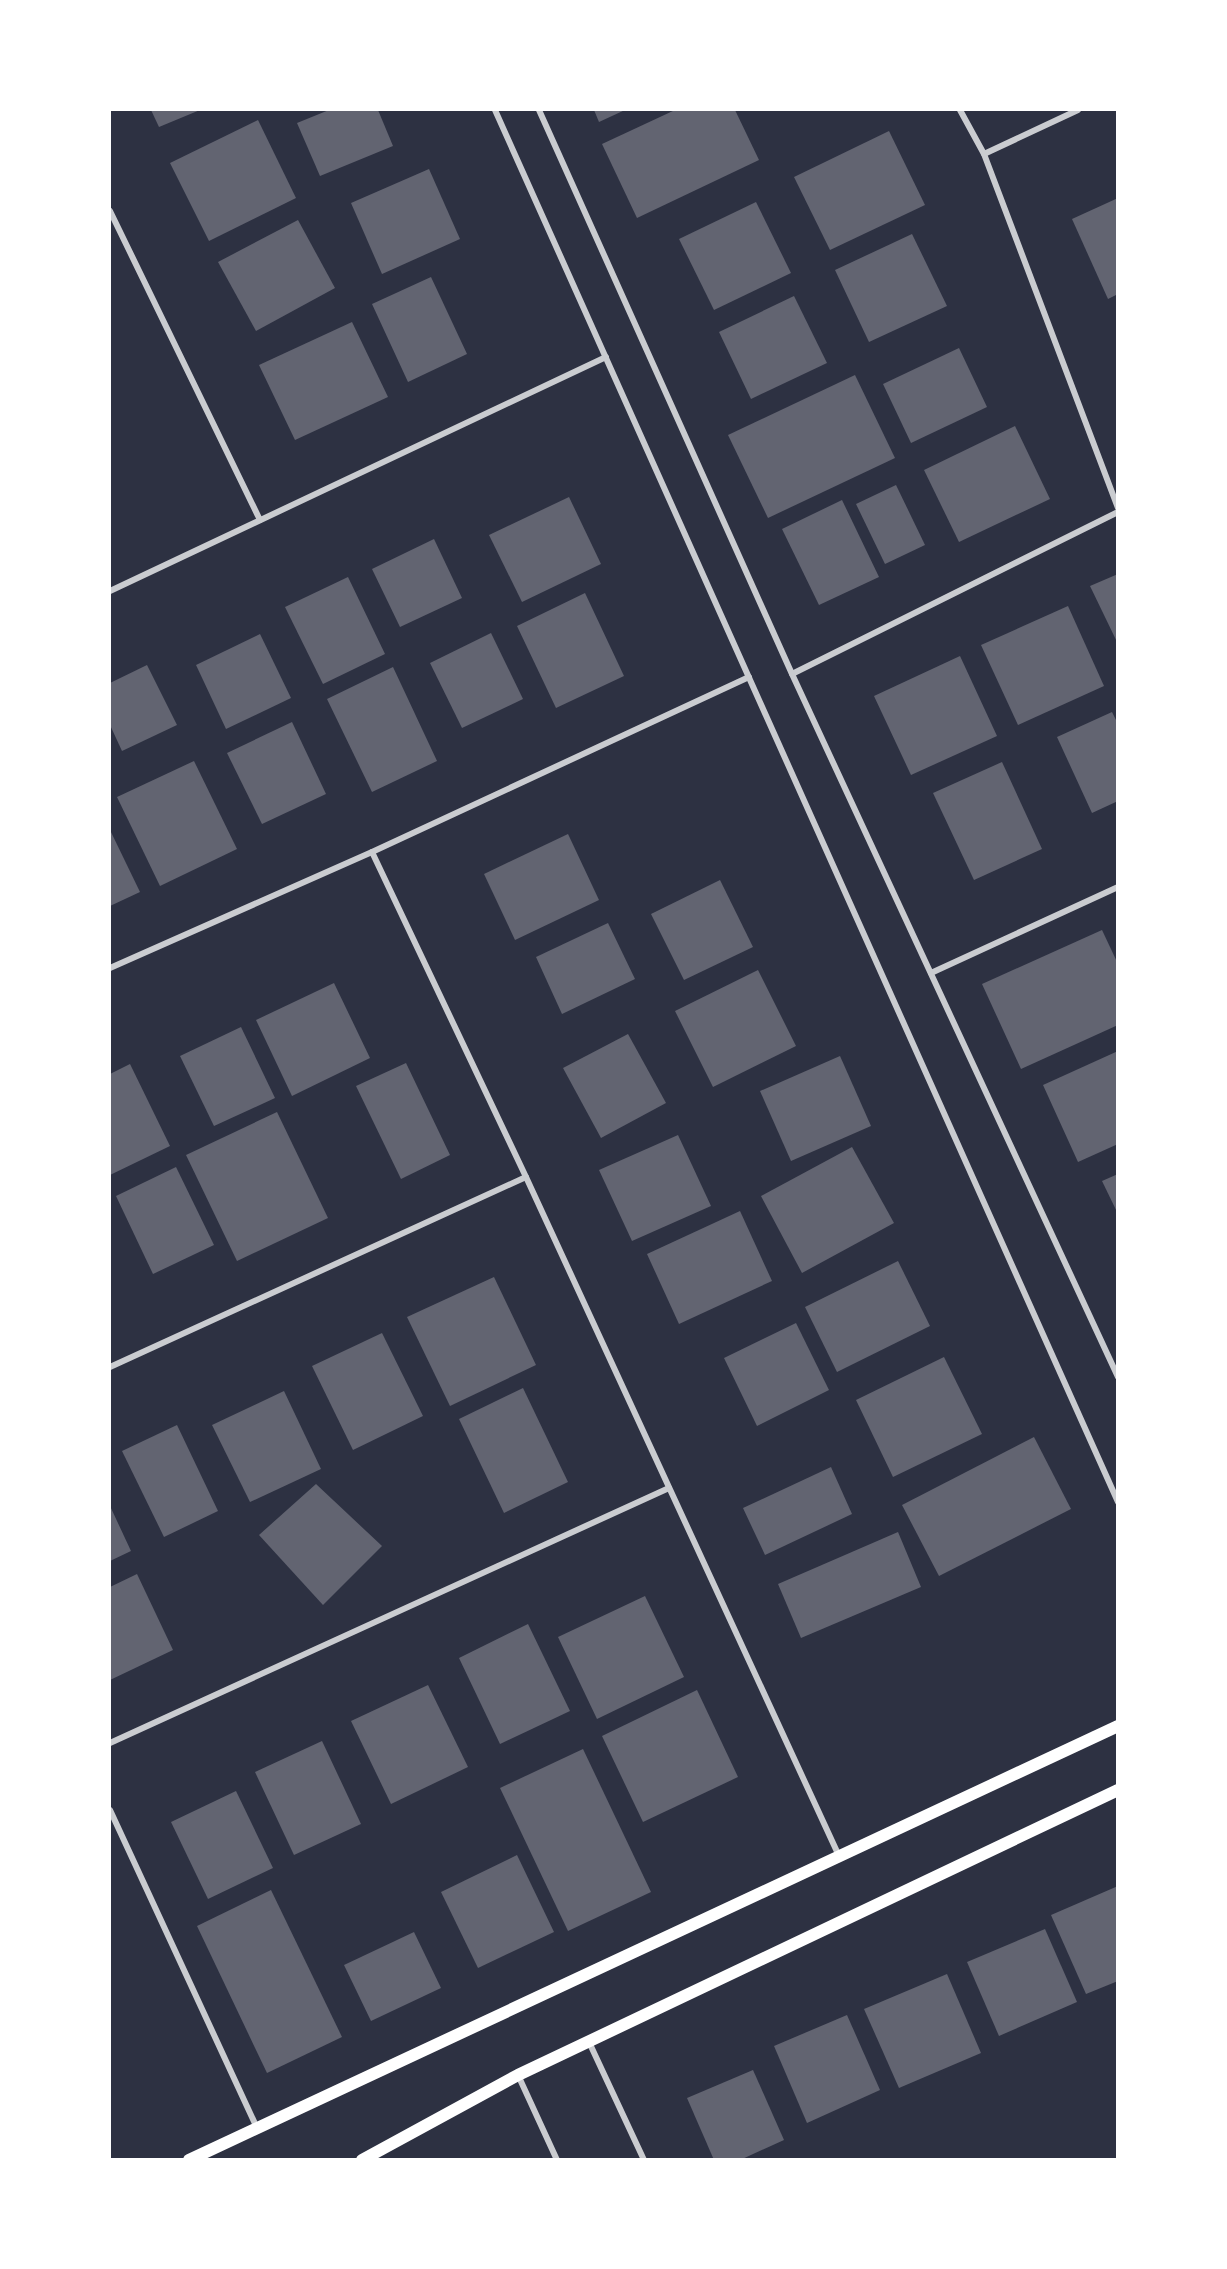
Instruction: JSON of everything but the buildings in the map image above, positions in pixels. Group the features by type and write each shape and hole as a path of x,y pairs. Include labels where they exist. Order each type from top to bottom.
{"main road":[{"path":"189,2160 1118,1726"},
{"path":"362,2160 518,2075 1118,1790"}],"street":[{"path":"495,110 1118,1502"},
{"path":"539,110 792,674 1118,1377"},
{"path":"792,674 1118,510 984,154 960,110"},
{"path":"984,154 1078,110"},
{"path":"110,211 260,520"},
{"path":"110,591 606,357"},
{"path":"110,968 372,852 749,677"},
{"path":"372,852 526,1177 839,1856"},
{"path":"931,973 1118,887"},
{"path":"110,1367 526,1177"},
{"path":"110,1743 669,1488"},
{"path":"110,1810 257,2128"},
{"path":"589,2042 644,2160"},
{"path":"518,2075 557,2160"}]}
